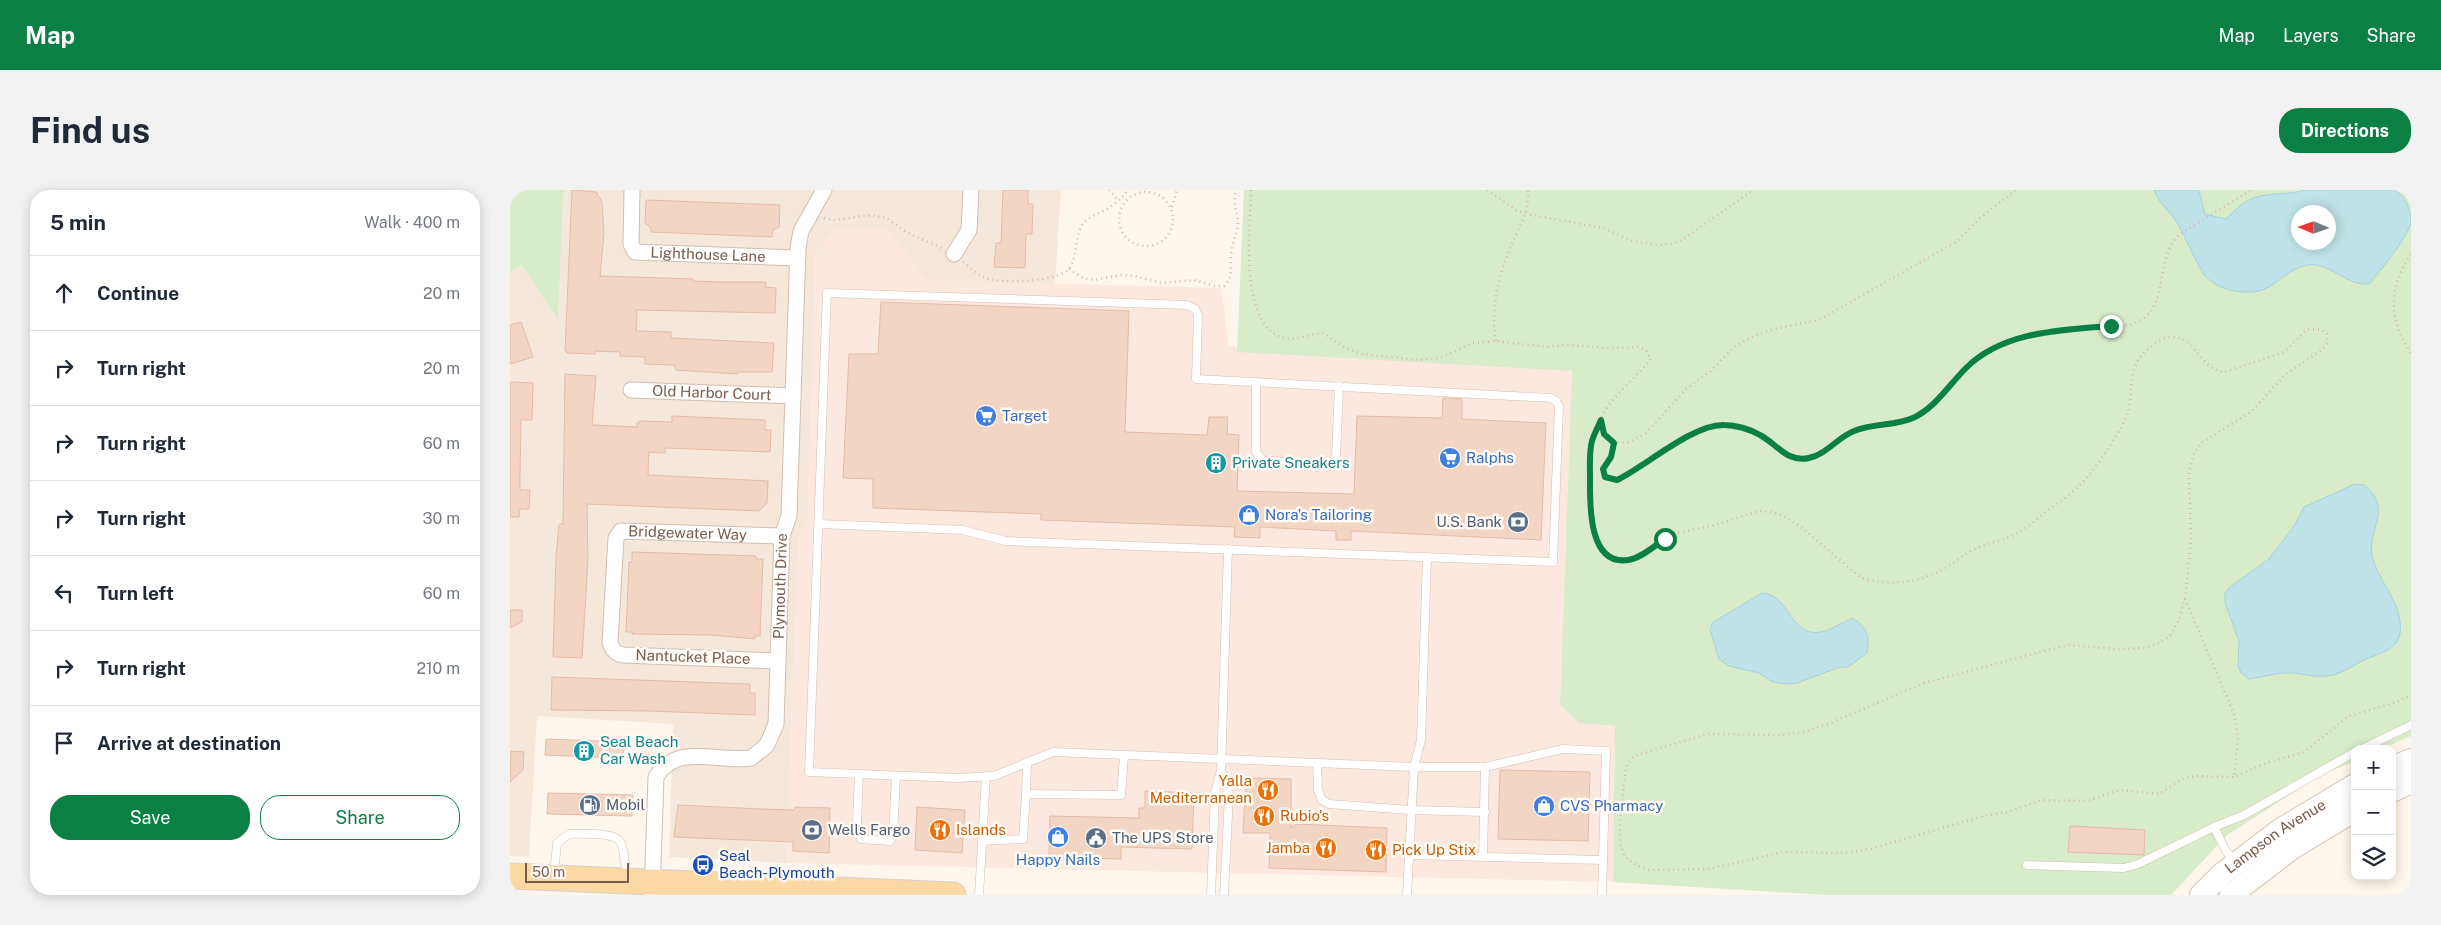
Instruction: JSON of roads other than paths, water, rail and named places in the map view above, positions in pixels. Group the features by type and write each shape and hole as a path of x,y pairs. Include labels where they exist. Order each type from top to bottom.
{"main road":[{"path":"2396,766 2411,760"},
{"path":"2394,790 2411,782"},
{"name":"Lampson Avenue","path":"2201,895 2236,864 2280,830 2351,787"},
{"name":"Lampson Avenue","path":"2231,895 2292,848 2351,812"},
{"path":"510,876 627,880 653,888 953,895"}],"street":[{"name":"Lighthouse Lane","path":"632,190 632,249 644,253 798,258"},
{"name":"Plymouth Drive","path":"653,888 656,777 662,767 673,758 684,756 751,758 762,751 772,735 776,724 782,536 789,516 798,258 801,231 811,210 824,190"},
{"path":"954,254 969,230 971,190"},
{"name":"Old Harbor Court","path":"631,390 793,396"},
{"name":"Bridgewater Way","path":"613,588 616,538 621,531 782,536"},
{"name":"Nantucket Place","path":"613,588 610,642 617,654 778,661"}],"lane":[{"path":"819,524 962,530 1006,541 1552,562 1559,406 1556,401 1545,397 1196,378 1198,316 1195,309 1188,305 827,293 809,772 957,778 994,776 1053,752 1414,767 1486,767 1563,749 1606,751 1602,895"},
{"path":"1256,382 1256,452 1262,460 1331,466 1336,457 1339,386"},
{"path":"1211,895 1215,793 1221,770 1228,549"},
{"path":"1407,895 1410,810 1414,767 1421,740 1427,557"},
{"path":"2370,745 2411,725"},
{"path":"2027,865 2124,868 2138,864 2214,827 2244,815 2351,754"},
{"path":"1026,794 1121,795 1124,756"},
{"path":"982,841 1024,839 1027,762"},
{"path":"1317,763 1318,790 1322,800 1329,804 1410,810 1485,812"},
{"path":"1484,856 1486,767"},
{"path":"1221,770 1229,795 1224,895"},
{"path":"859,774 857,823 861,839 890,841 893,835 896,776"},
{"path":"979,895 986,776"},
{"path":"2214,827 2225,849 2236,864"},
{"path":"554,877 557,843 569,834 602,835 615,837 621,843 627,880"},
{"path":"1409,854 1603,860"}],"water":[{"path":"2154,190 2199,190 2205,214 2226,219 2244,203 2261,196 2305,190 2395,190 2407,204 2411,223 2399,245 2369,284 2348,280 2323,267 2309,265 2295,269 2265,289 2243,292 2219,286 2207,278 2176,221 2161,203"},
{"path":"2355,484 2364,485 2373,494 2377,502 2377,519 2371,546 2372,555 2378,572 2398,612 2400,621 2399,638 2390,649 2336,674 2317,676 2288,673 2249,679 2241,673 2238,665 2239,641 2225,603 2225,593 2230,587 2269,559 2294,526 2304,507"},
{"path":"1762,593 1771,595 1779,600 1796,623 1803,629 1811,632 1825,631 1853,618 1862,625 1868,637 1867,653 1848,667 1840,667 1797,683 1784,684 1771,681 1759,673 1729,666 1719,659 1710,629 1712,623"}],"place":[{"name":"Target","path":"986,416"},
{"name":"Ralphs","path":"1450,458"},
{"name":"Private Sneakers","path":"1216,463"},
{"name":"Nora's Tailoring","path":"1249,515"},
{"name":"U.S. Bank","path":"1518,522"},
{"name":"Seal Beach Car Wash","path":"584,751"},
{"name":"Yalla Mediterranean","path":"1268,790"},
{"name":"Mobil","path":"590,805"},
{"name":"CVS Pharmacy","path":"1544,806"},
{"name":"Rubio's","path":"1264,816"},
{"name":"Wells Fargo","path":"812,830"},
{"name":"Islands","path":"940,830"},
{"name":"Happy Nails","path":"1058,837"},
{"name":"The UPS Store","path":"1096,838"},
{"name":"Jamba","path":"1326,848"},
{"name":"Pick Up Stix","path":"1376,850"},
{"name":"Seal Beach-Plymouth","path":"703,865"}]}
